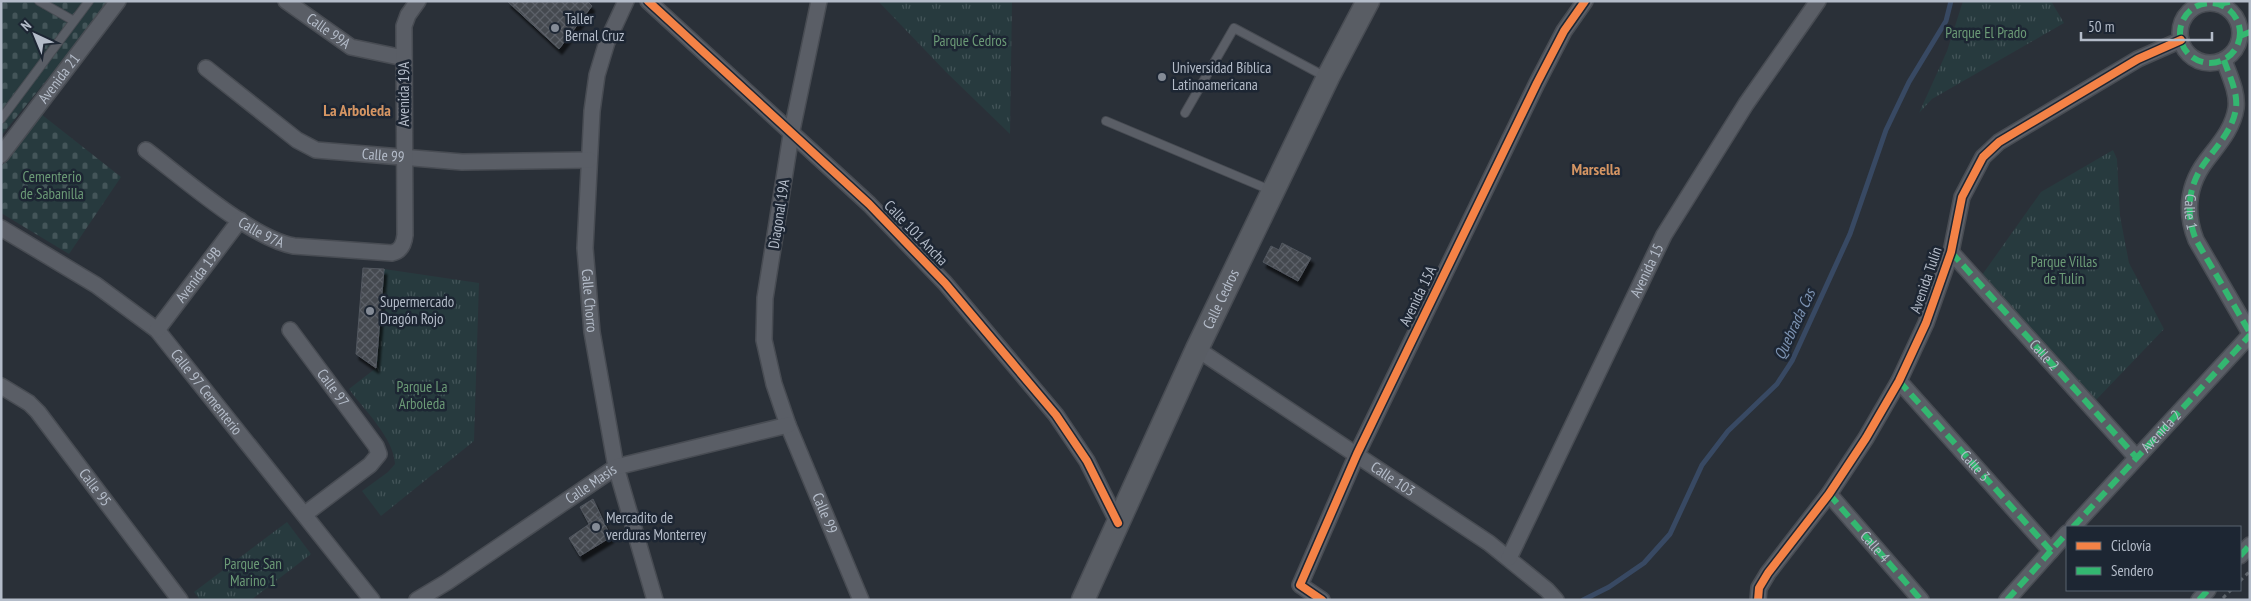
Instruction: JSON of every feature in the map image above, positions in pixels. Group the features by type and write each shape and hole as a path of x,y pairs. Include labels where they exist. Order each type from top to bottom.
{"street":[{"name":"Avenida 21","path":"1,155 118,1"},
{"name":"Calle 99A","path":"286,1 351,47 404,58"},
{"name":"Avenida 19A","path":"400,249 405,235 405,22 418,1"},
{"name":"Calle Chorro","path":"626,1 607,42 597,76 592,111 585,248 592,332 616,467 655,600"},
{"name":"Calle 101 Ancha","path":"648,1 876,211 945,283 1056,416 1087,461 1118,523"},
{"name":"Diagonal 19A","path":"788,425 774,384 764,340 765,298 792,135 819,1"},
{"name":"Calle Cedros","path":"1084,600 1197,350 1328,77 1368,1"},
{"name":"Avenida 15A","path":"1322,600 1300,585 1357,454 1536,83 1564,31 1585,1"},
{"name":"Avenida 15","path":"1509,558 1664,235 1746,104 1818,1"},
{"path":"2217,4 2232,13 2245,34 2224,60 2216,63 2198,61 2190,56 2181,40 2180,30 2183,20 2189,12 2198,6 2235,1"},
{"name":"Avenida Tulín","path":"1758,600 1759,588 1768,573 1829,494 1866,438 1899,381 1926,323 1951,252 1962,197 1983,157 1998,142 2138,59 2181,40"},
{"name":"Calle 1","path":"2224,60 2235,93 2236,108 2232,124 2193,181 2188,205 2190,224 2196,240 2250,334"},
{"name":"Calle 99","path":"206,68 297,140 316,150 404,159 462,162 589,160"},
{"name":"Calle 97A","path":"146,150 240,220 288,245 392,253 400,249"},
{"name":"Avenida 19B","path":"157,330 240,220"},
{"name":"Calle 97 Cementerio","path":"1,228 96,285 157,330 372,600"},
{"name":"Calle 2","path":"1951,252 2136,458"},
{"name":"Calle 97","path":"290,330 376,446 379,454 377,459 305,514"},
{"name":"Avenida 2","path":"2074,526 2250,334"},
{"name":"Calle 103","path":"1197,350 1357,454 1509,558 1552,595"},
{"name":"Calle 3","path":"1899,381 2051,551"},
{"name":"Calle 95","path":"1,386 28,403 38,412 180,600"},
{"name":"Calle 99","path":"788,425 862,600"},
{"name":"Calle Masís","path":"417,600 447,582 616,467 788,425"},
{"name":"Calle 4","path":"1829,494 1921,600"},
{"path":"2007,600 2066,534"},
{"path":"2241,555 2250,545"}],"lane":[{"path":"39,1 74,22"},
{"path":"1,119 89,1"},
{"path":"1185,113 1234,28 1328,77"},
{"path":"1106,121 1273,191"}],"path":[{"path":"2241,581 2250,572"},
{"path":"2222,600 2231,591"}],"green space":[{"name":"Cementerio de Sabanilla","path":"1,1 111,1 1,136"},
{"name":"Parque Cedros","path":"878,1 1012,1 1010,134 946,72"},
{"name":"Parque El Prado","path":"1963,1 2051,1 2064,23 1932,99 1919,113 1947,51"},
{"name":"Cementerio de Sabanilla","path":"41,114 121,177 69,254 1,213 1,167"},
{"name":"Parque Villas de Tulín","path":"2113,150 2117,159 2120,216 2129,263 2164,329 2095,401 1982,275 2041,192"},
{"name":"Parque La Arboleda","path":"384,269 479,283 474,441 381,516 362,491 388,472 395,464 393,454 384,434 349,389 376,368"},
{"name":"Parque San Marino 1","path":"287,522 311,554 251,600 200,600 194,592"}],"building":[{"name":"Taller Bernal Cruz","path":"507,1 587,1 592,6 559,49"},
{"path":"1282,243 1311,258 1298,281 1263,262 1271,246 1279,250"},
{"name":"Supermercado Dragón Rojo","path":"363,268 384,269 376,368 356,354"},
{"path":"593,499 601,516 589,524 580,507"},
{"name":"Mercadito de verduras Monterrey","path":"601,516 611,537 580,556 569,538"}],"waterway":[{"name":"Quebrada Cas","path":"1583,600 1609,587 1644,563 1670,534 1702,465 1728,431 1777,384 1792,361 1850,234 1886,130 1909,82 1946,21 1951,1"}],"marked path":[{"path":"2218,4 2235,1"},
{"path":"2210,3 2226,8 2231,12 2235,17 2240,33 2235,49 2231,54 2226,58 2210,63 2194,58 2189,54 2185,49 2180,33 2185,17 2189,12 2194,8 2210,3"},
{"path":"2240,36 2250,32"},
{"path":"2224,60 2234,90 2236,108 2232,123 2195,180 2190,199 2190,219 2196,240 2250,333"},
{"path":"1951,252 2136,457"},
{"path":"2074,526 2250,335"},
{"path":"1899,381 2051,551"},
{"path":"1829,494 1921,600"},
{"path":"2007,600 2066,534"},
{"path":"2241,555 2250,545"},
{"path":"2199,600 2207,591"}],"cycle path":[{"path":"648,1 869,204 945,283 1056,415 1087,461 1118,523"},
{"path":"1322,600 1300,585 1357,454 1537,83 1564,31 1585,1"},
{"path":"1758,600 1759,588 1768,573 1829,494 1866,438 1899,381 1926,323 1951,252 1962,197 1983,157 1999,142 2138,59 2181,40"}],"place":[{"name":"Taller Bernal Cruz","path":"555,28"},
{"name":"Universidad Bíblica Latinoamericana","path":"1162,77"},
{"name":"Supermercado Dragón Rojo","path":"370,311"},
{"name":"Mercadito de verduras Monterrey","path":"596,527"}],"district":[{"name":"La Arboleda","path":"357,110"},
{"name":"Marsella","path":"1596,169"}]}
